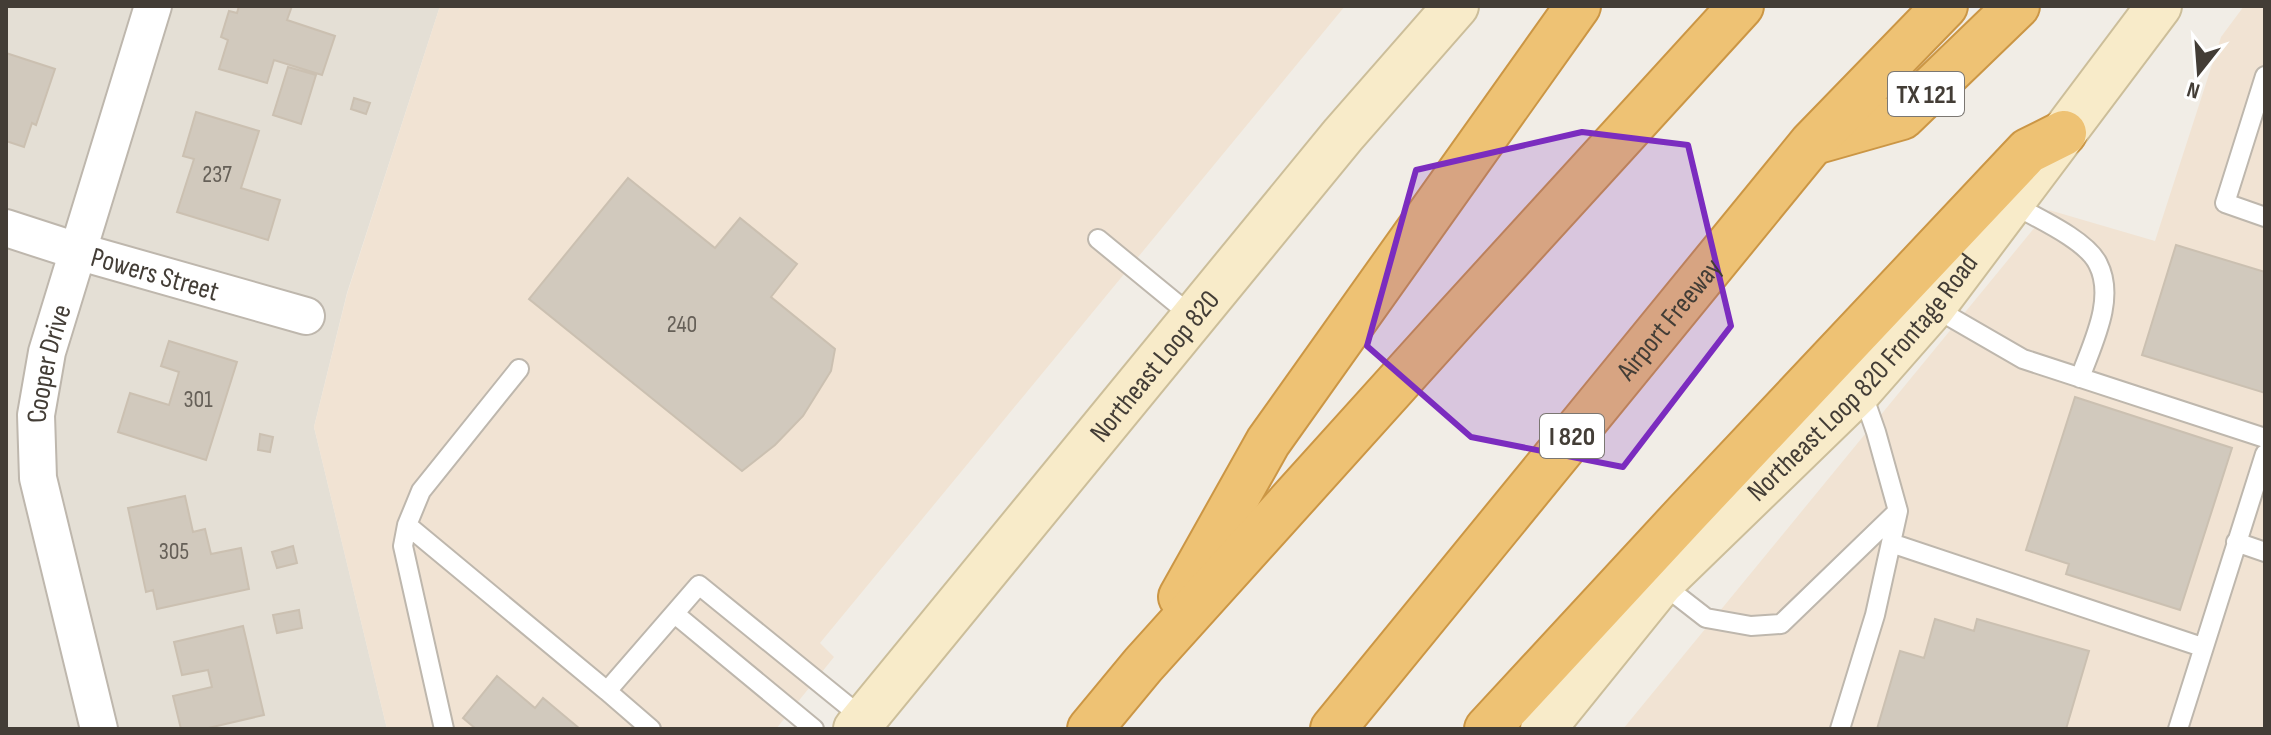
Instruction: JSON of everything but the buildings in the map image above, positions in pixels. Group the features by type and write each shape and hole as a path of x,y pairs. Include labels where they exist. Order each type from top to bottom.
{"highway":[{"path":"1143,665 1268,442 1578,6"},
{"path":"1090,729 1143,665 1741,6"},
{"name":"I 820","path":"1812,143 1945,6"},
{"name":"TX 121","path":"1812,143 1902,117 2017,6"},
{"path":"1487,729 2028,151 2064,133"},
{"name":"Airport Freeway","path":"1333,729 1812,143"}],"main road":[{"name":"Northeast Loop 820","path":"860,724 1343,135 1456,6"},
{"name":"Northeast Loop 820 Frontage Road","path":"1543,729 1661,583 1861,389 1933,307 2159,6"}],"street":[{"name":"Cooper Drive","path":"99,729 38,478 36,415 47,352 153,6"},
{"name":"Powers Street","path":"6,228 306,316"}],"lane":[{"path":"2265,76 2225,203 2265,217"},
{"path":"2012,204 2070,236 2098,263 2105,294 2098,328 2080,378"},
{"path":"1098,239 1193,317"},
{"path":"1933,307 2023,359 2265,438"},
{"path":"444,729 403,546 407,525 421,491 519,369"},
{"path":"1840,729 1875,615 1898,511 1861,389"},
{"path":"2178,729 2265,454"},
{"path":"1661,583 1706,618 1751,626 1781,624 1898,511"},
{"path":"407,525 651,729"},
{"path":"2236,542 2265,552"},
{"path":"1891,543 2202,647"},
{"path":"607,691 699,585 860,724"},
{"path":"675,614 814,729"}],"highlighted area":[{"path":"1582,132 1688,145 1731,326 1623,467 1471,437 1367,346 1416,170"}],"shaded area":[{"path":"6,6 440,6 347,293 314,427 387,729 6,729"},
{"path":"440,6 1345,6 820,643 834,657 776,729 387,729 314,427 347,294"},
{"path":"2244,6 2265,6 2265,729 1623,729 2049,210 2155,241 2221,37"}]}
